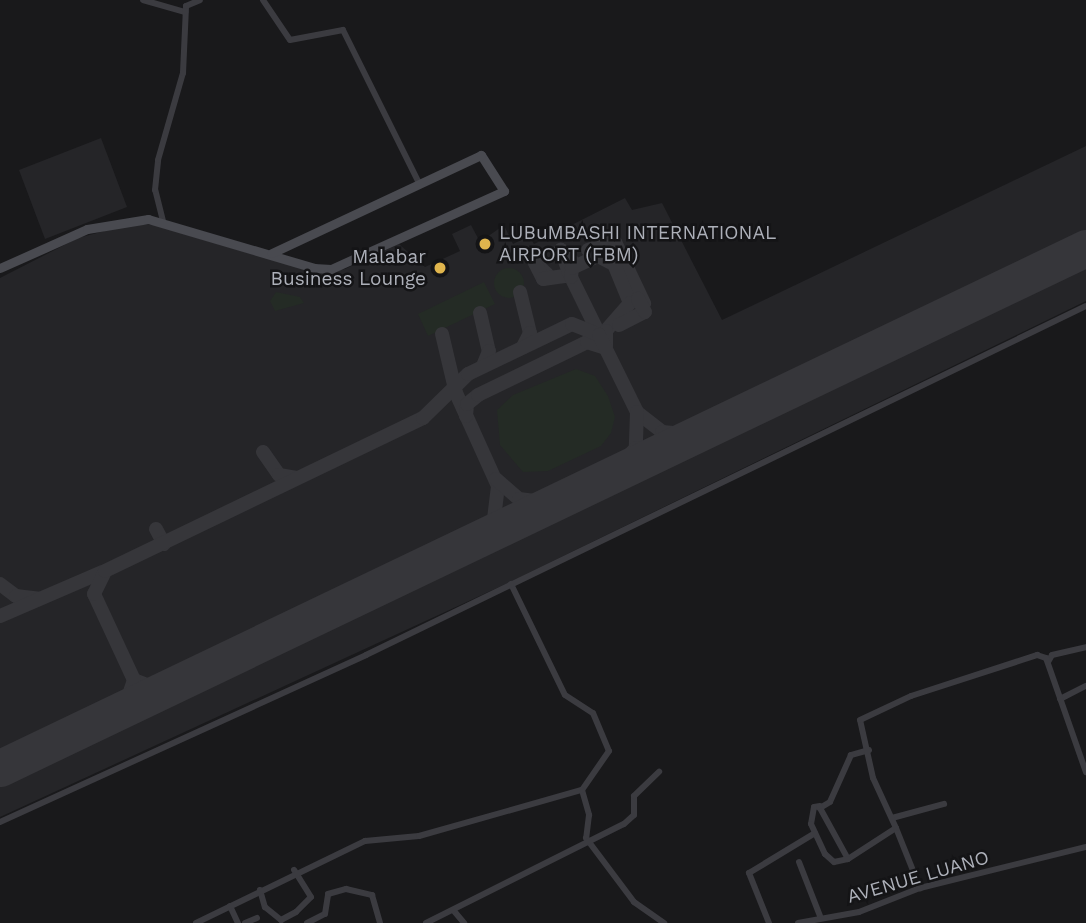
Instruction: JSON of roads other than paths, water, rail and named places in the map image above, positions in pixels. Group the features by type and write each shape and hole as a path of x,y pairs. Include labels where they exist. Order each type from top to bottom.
{"main road":[{"path":"0,268 87,229 163,220 314,268 338,268 504,192 488,157 419,183 272,253"}],"street":[{"path":"143,0 185,12"},
{"path":"163,220 155,190 183,73 185,12 200,0"},
{"path":"263,0 290,40 343,30 419,183"},
{"path":"0,822 511,584 1086,306"},
{"path":"196,923 294,870 365,841 419,836 582,790 609,751 593,713 565,695 511,584"},
{"path":"1048,664 1052,655 1086,646"},
{"path":"920,888 895,828 860,720 911,696 1037,655 1048,664 1086,772"},
{"path":"1060,699 1086,687"},
{"path":"869,750 852,755 831,802 813,810 815,833 828,859 848,859 895,828"},
{"path":"426,923 454,911 586,838 634,817 634,796 659,772"},
{"path":"582,790 590,818 586,838 634,902 664,923"},
{"path":"892,818 943,804"},
{"path":"820,806 848,859"},
{"path":"769,923 749,873 815,833"},
{"name":"AVENUE LUANO","path":"798,923 820,916 859,912 920,888 1086,847"},
{"path":"799,862 820,916"},
{"path":"260,890 265,907 281,920 296,912 312,897 294,870"},
{"path":"327,923 323,915 326,896 346,889 374,896 380,923"},
{"path":"230,906 238,923"},
{"path":"454,911 464,923"},
{"path":"307,923 323,915"},
{"path":"245,923 257,918"}],"place":[{"name":"LUBuMBASHI INTERNATIONAL AIRPORT (FBM)","path":"485,244"},
{"name":"Malabar Business Lounge","path":"440,268"}]}
